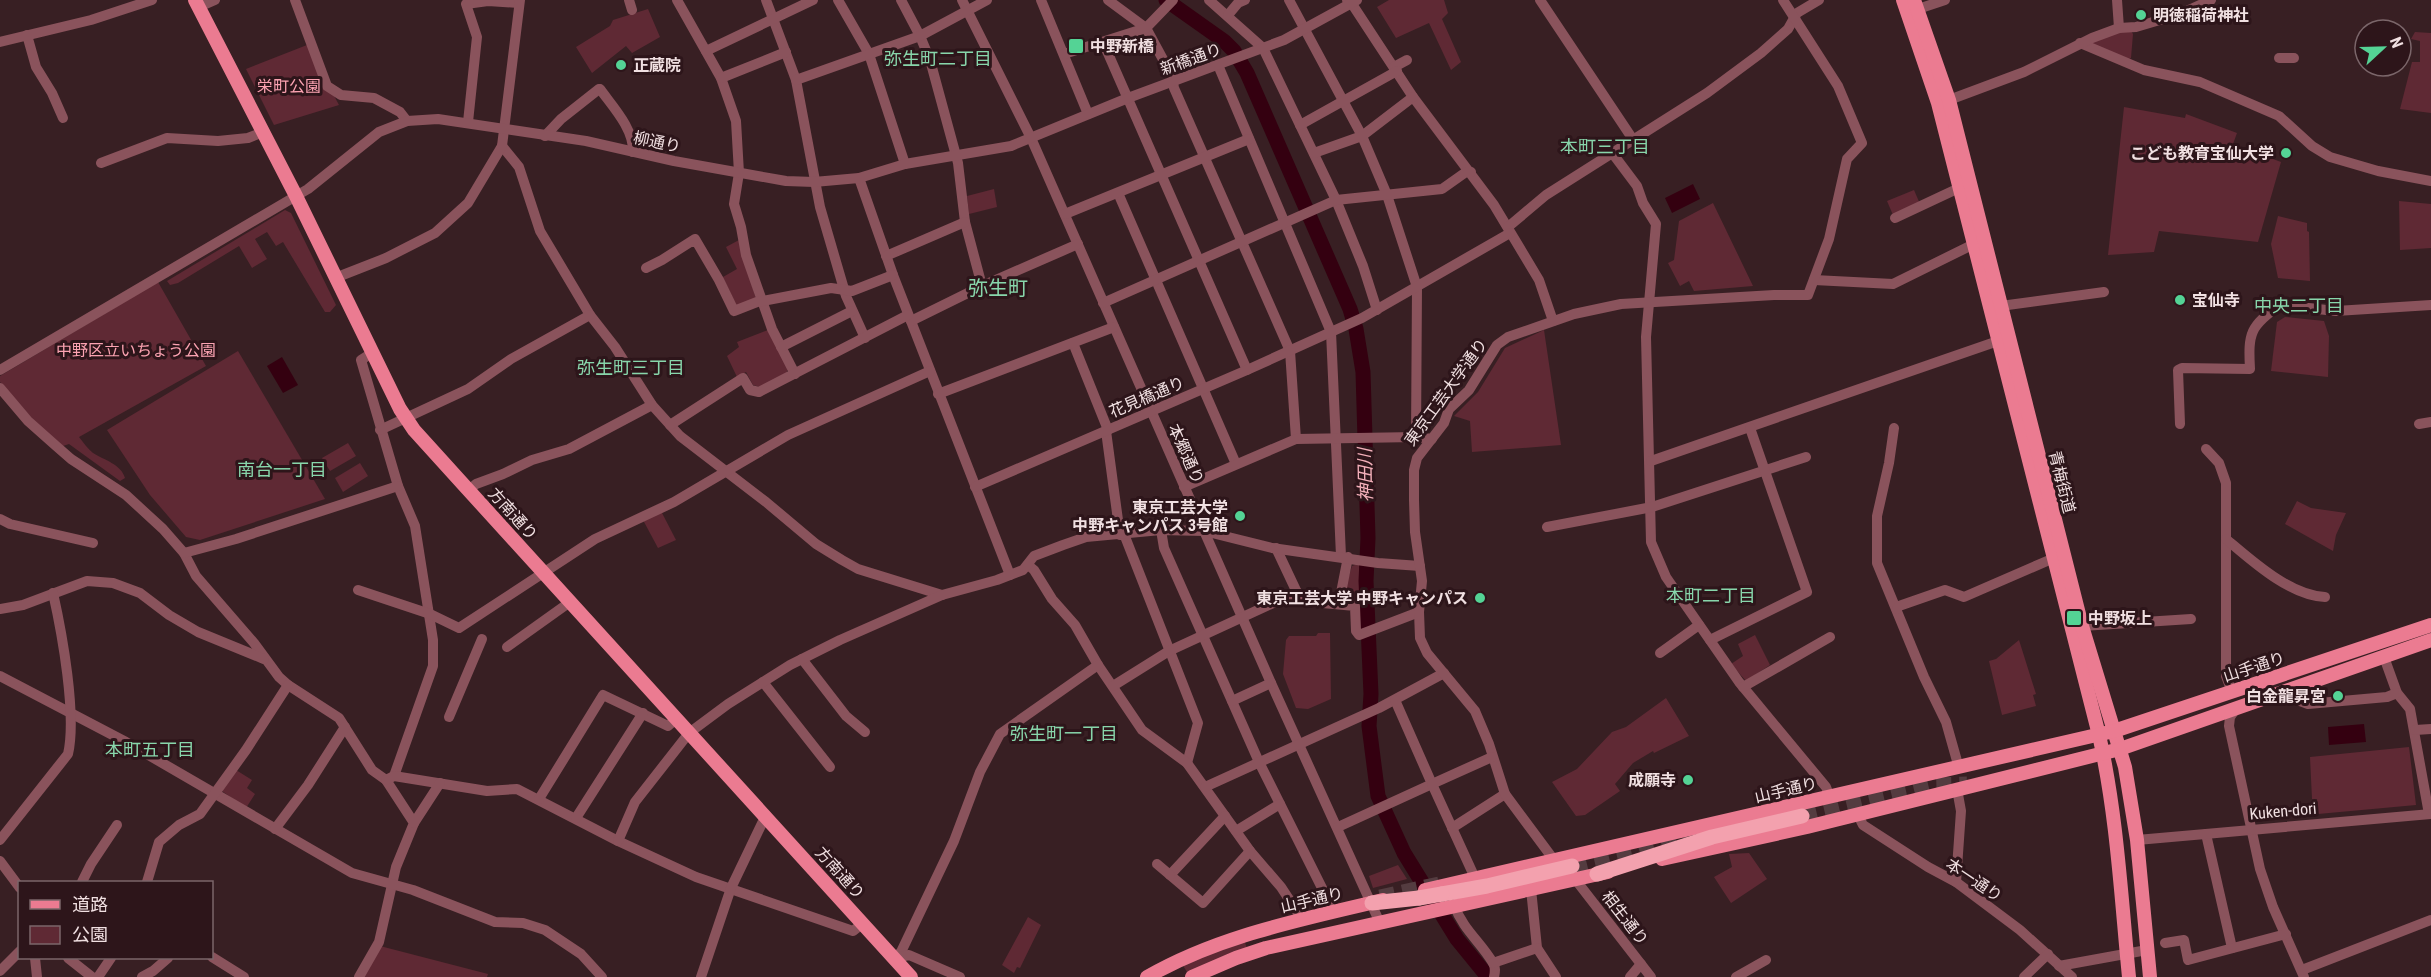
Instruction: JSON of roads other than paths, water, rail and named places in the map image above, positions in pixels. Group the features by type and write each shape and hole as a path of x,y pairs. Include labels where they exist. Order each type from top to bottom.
{"highway":[{"path":"1597,874 1712,837 1803,815"},
{"path":"1372,903 1446,898 1487,886 1573,873"}],"main road":[{"name":"青梅街道","path":"1903,0 1938,103 1974,244 1996,307 1998,340 2099,735 2116,832 2129,977"},
{"name":"方南通り","path":"197,4 296,196 406,419 911,977"},
{"name":"青梅街道","path":"1916,5 1949,100 1996,307 2082,626 2129,785 2137,840 2150,977"},
{"name":"山手通り","path":"1803,815 1830,797 2114,731 2431,625"},
{"name":"山手通り","path":"1446,898 1475,878 1554,860 1803,815 1857,813 2103,754 2431,640"},
{"path":"2155,718 2161,735"},
{"path":"1446,898 1531,889 1573,873 1597,874"},
{"path":"1192,977 1266,948 1380,922 1420,900"},
{"name":"山手通り","path":"1147,977 1207,947 1302,919 1372,903"}],"street":[{"path":"0,42 92,20 152,0"},
{"path":"197,4 215,0"},
{"path":"295,0 327,86 341,95 374,98 400,112 407,121"},
{"path":"676,0 721,78 736,122 739,173 734,204 746,255 781,347 795,374"},
{"path":"766,0 796,80 814,182 845,290 865,338"},
{"path":"706,51 813,0"},
{"path":"838,0 868,54 905,164"},
{"path":"901,0 930,60 956,156 965,222 982,286"},
{"name":"本郷通り","path":"962,0 1031,138 1298,744 1380,922"},
{"path":"796,80 920,36 987,0"},
{"path":"1041,0 1088,114"},
{"path":"1108,0 1146,28 1172,76 1209,156 1242,242 1290,351 1296,439"},
{"path":"1064,54 1146,28 1173,0"},
{"path":"1209,0 1263,48 1336,200 1364,266 1377,310 1509,230 1546,195 1707,93 1761,53 1788,29 1797,13 1819,0"},
{"path":"1228,15 1238,3 1245,0"},
{"path":"1289,0 1303,30 1362,136 1387,195 1417,287 1416,437"},
{"path":"1540,0 1634,141"},
{"path":"1783,0 1838,86 1862,143 1847,159 1829,239 1814,280 1893,284 1974,244"},
{"path":"1916,5 1945,0"},
{"path":"2117,0 2119,28"},
{"path":"1949,100 2025,72 2080,43 2119,28 2147,24 2197,8 2211,0"},
{"path":"335,278 386,258 435,233 468,203 502,146 519,1 466,4 477,37 468,122"},
{"path":"1351,1 1413,97 1471,172 1509,230 1539,280 1553,321"},
{"name":"新橋通り","path":"1031,138 1128,98 1263,48 1303,30 1351,1"},
{"path":"27,35 36,67 52,93 63,118"},
{"path":"1103,42 1247,370"},
{"path":"2080,43 2144,70 2200,82 2274,114 2282,118 2312,146 2330,157 2378,171 2431,181"},
{"path":"721,78 786,52"},
{"path":"2279,58 2294,58"},
{"path":"1300,125 1407,60"},
{"path":"1218,66 1331,332 1336,439 1347,555 1339,603"},
{"path":"545,136 561,119 599,89 625,122 633,152"},
{"path":"1314,153 1362,136 1413,97"},
{"name":"柳通り","path":"0,370 296,196 330,173 379,132 407,121 438,119 468,122 586,141 786,182 859,178 905,164 1011,146 1031,138"},
{"path":"100,163 166,138 218,141 248,138 263,132"},
{"path":"1065,214 1249,139"},
{"path":"502,146 519,167 540,231 590,315 615,347 652,405 680,436 816,544 842,560 858,569 942,595"},
{"path":"1613,154 1637,186 1643,203 1656,224 1648,302 1646,356 1651,461 1651,542 1666,577 1699,625 1743,687 1826,787 1830,797"},
{"path":"1103,303 1336,200 1442,189 1466,172 1471,172"},
{"path":"859,178 909,318 1010,575"},
{"path":"1895,218 1959,188"},
{"path":"1118,193 1236,464"},
{"path":"886,256 965,222"},
{"path":"646,268 695,239 734,311 763,301 831,288 852,291 893,275"},
{"path":"670,425 743,378 750,390 759,392 865,338 1078,244"},
{"name":"東京工芸大学通り","path":"1554,860 1505,794 1489,744 1475,711 1423,646 1419,628 1422,581 1415,532 1414,470 1421,450 1432,440 1444,423 1449,409 1469,390 1497,345 1508,336 1553,321 1621,304 1774,294 1808,295 1814,280"},
{"path":"1996,307 2104,292"},
{"path":"2180,424 2178,370 2182,368 2250,369 2250,338 2259,319 2280,305 2336,311 2431,305"},
{"name":"花見橋通り","path":"975,487 1247,370 1377,310"},
{"path":"781,347 852,311"},
{"path":"380,430 468,389 511,359 590,315"},
{"path":"938,394 1114,327"},
{"path":"1651,461 1998,340"},
{"path":"1073,343 1107,430 1122,534 1198,723 1187,763"},
{"path":"372,353 361,360 398,486 415,526 430,615 433,666 390,778 414,823"},
{"path":"358,590 430,615 459,628 595,539 674,502 788,435 930,371"},
{"path":"0,388 35,427 71,459 126,495 163,529 184,553 196,576 288,685 339,718 372,770 390,778 487,791 517,789 618,841 696,877 853,932 862,924"},
{"path":"469,490 476,484 532,460 569,449 652,405"},
{"path":"2419,424 2431,422"},
{"path":"1710,640 1807,592 1750,428"},
{"path":"1894,428 1877,516 1875,536 1877,563 1924,677 1946,722 1959,768"},
{"path":"1184,487 1296,439 1416,437 1432,440"},
{"path":"2206,449 2219,463 2226,483 2226,676 2232,692"},
{"path":"1547,527 1652,507 1806,457"},
{"path":"184,553 398,486"},
{"path":"0,519 32,530 93,543"},
{"path":"1161,530 1164,548 1259,762 1334,912"},
{"path":"618,841 635,802 689,733 763,682 802,659 942,595 1023,570 1034,556 1071,542 1086,537 1161,530 1204,531 1276,548 1347,555 1377,563 1420,566"},
{"path":"2226,539 2290,587 2325,597"},
{"path":"1276,548 1301,601 1355,606 1356,631 1361,635 1419,612"},
{"path":"1897,609 1899,606 1945,590 1964,597 2054,558"},
{"path":"1028,564 1052,599 1075,625 1098,665 1142,730 1187,763 1250,850 1281,887 1302,919"},
{"path":"0,609 22,605 87,581 113,583 140,593 169,615 198,632 267,660"},
{"path":"1113,686 1169,651 1204,637 1297,592"},
{"path":"0,840 68,754 70,712 61,629 53,593"},
{"path":"507,647 570,602"},
{"path":"2082,626 2191,619"},
{"path":"1660,653 1699,625"},
{"path":"1743,687 1830,637"},
{"path":"449,717 482,639"},
{"path":"2384,657 2397,693 2410,709 2430,814"},
{"path":"802,659 846,716 865,732"},
{"path":"894,958 902,952 954,841 980,772 1000,734 1098,665"},
{"path":"1204,787 1379,708 1444,673"},
{"path":"0,676 215,792 352,873 413,890 495,922 523,923 545,930 581,954 602,977"},
{"path":"763,682 830,767"},
{"path":"1232,701 1271,683"},
{"path":"147,881 159,842 179,825 200,814 246,750 288,685"},
{"path":"2295,689 2300,701 2308,704 2387,697 2397,693"},
{"path":"539,800 603,695 669,726 676,719"},
{"path":"1395,700 1475,878"},
{"path":"2235,710 2230,717 2229,726 2260,869 2273,907 2303,973 2431,920"},
{"path":"576,818 642,713"},
{"path":"275,829 308,785 345,727"},
{"path":"2415,730 2431,729"},
{"path":"1338,827 1492,757"},
{"path":"358,977 379,942 396,867 414,823 440,783"},
{"path":"1956,882 1961,811 1957,789"},
{"path":"1452,828 1505,794"},
{"path":"1236,831 1280,804"},
{"name":"本一通り","path":"1857,813 1863,825 1956,882 2048,954 2072,977"},
{"name":"Kuken-dori","path":"2137,840 2430,814"},
{"path":"701,977 731,888 766,815"},
{"path":"1170,875 1225,816"},
{"path":"82,881 117,825"},
{"path":"2206,834 2232,948"},
{"path":"1156,864 1203,903 1250,850"},
{"path":"0,861 18,885"},
{"name":"相生通り","path":"1573,873 1651,977"},
{"path":"1531,889 1537,948 1556,977"},
{"path":"1446,898 1494,970 1537,948"},
{"path":"2164,943 2184,940 2188,960 2286,934"},
{"path":"2059,966 2147,950"},
{"path":"0,970 18,953"},
{"path":"2024,977 2048,954"},
{"path":"894,958 909,955 960,977"},
{"path":"213,958 244,977"},
{"path":"35,959 37,977"},
{"path":"70,959 92,977"},
{"path":"98,977 110,959"},
{"path":"142,977 153,971 166,959"},
{"path":"1736,977 1766,960"},
{"path":"1630,977 1641,964"}],"waterway":[{"name":"神田川","path":"1166,0 1224,41 1234,51 1247,73 1350,309 1356,329 1363,372 1368,538 1366,581 1371,694 1369,726 1378,796 1404,853 1457,939 1488,977"}],"tunnel":[{"path":"1802,816 1933,785 1967,784"},
{"path":"1572,866 1635,851 1687,835"},
{"path":"1380,897 1439,884"}],"place":[{"name":"明徳稲荷神社","path":"2141,15"},
{"name":"中野新橋","path":"1076,46"},
{"name":"正蔵院","path":"621,65"},
{"name":"こども教育宝仙大学","path":"2286,153"},
{"name":"宝仙寺","path":"2180,300"},
{"name":"東京工芸大学 中野キャンパス 3号館","path":"1240,516"},
{"name":"東京工芸大学 中野キャンパス","path":"1480,598"},
{"name":"中野坂上","path":"2074,618"},
{"name":"白金龍昇宮","path":"2338,696"},
{"name":"成願寺","path":"1688,780"}],"district":[{"name":"弥生町二丁目","path":"938,58"},
{"name":"本町三丁目","path":"1605,146"},
{"name":"弥生町","path":"998,288"},
{"name":"中央二丁目","path":"2299,305"},
{"name":"弥生町三丁目","path":"631,367"},
{"name":"南台一丁目","path":"282,469"},
{"name":"本町二丁目","path":"1711,595"},
{"name":"弥生町一丁目","path":"1064,733"},
{"name":"本町五丁目","path":"150,749"}],"park label":[{"name":"栄町公園","path":"289,86"},
{"name":"中野区立いちょう公園","path":"136,350"}]}
